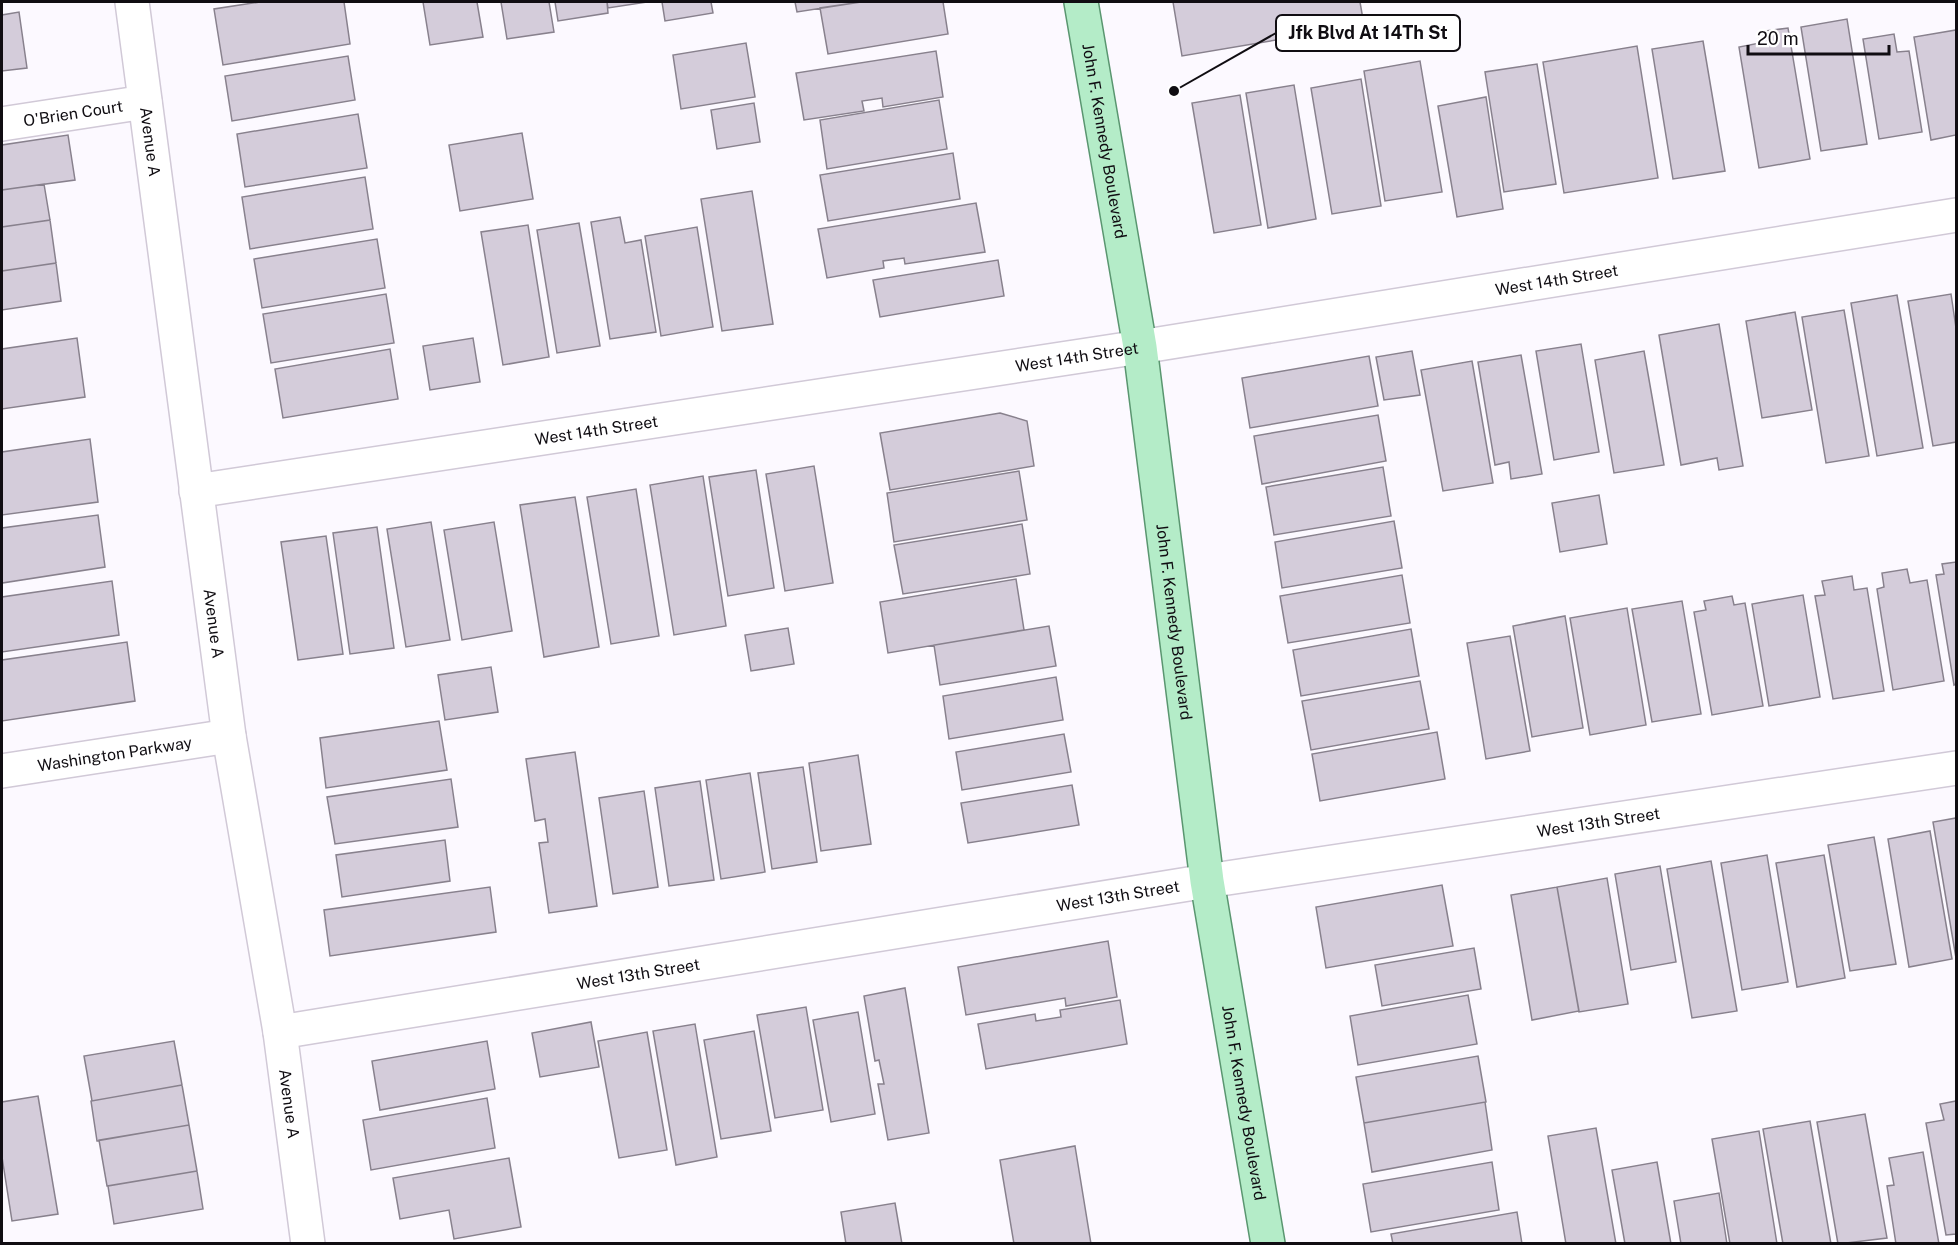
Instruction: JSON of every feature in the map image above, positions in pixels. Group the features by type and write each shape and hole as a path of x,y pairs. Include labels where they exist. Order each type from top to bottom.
{"main road":[{"name":"John F. Kennedy Boulevard","path":"1081,2 1140,346 1207,881 1268,1244"}],"street":[{"name":"Avenue A","path":"132,2 229,736 280,1032 308,1244"},
{"name":"O'Brien Court","path":"2,124 145,102"},
{"name":"West 14th Street","path":"196,490 1140,346 1956,215"},
{"name":"Washington Parkway","path":"2,771 229,736"},
{"name":"West 13th Street","path":"280,1032 1207,881 1956,768"}],"building":[{"path":"260,2 344,2 350,44 223,65 214,9"},
{"path":"423,2 477,2 483,37 430,45"},
{"path":"501,2 549,2 554,32 507,39"},
{"path":"555,2 607,2 608,13 558,21"},
{"path":"607,2 647,2 608,8"},
{"path":"662,2 711,2 713,13 665,21"},
{"path":"795,2 861,2 797,12"},
{"path":"861,2 943,2 948,34 828,54 820,8"},
{"path":"1173,2 1360,2 1364,25 1182,56"},
{"path":"19,12 27,68 2,71 2,15"},
{"path":"1847,19 1867,144 1821,151 1801,27"},
{"path":"1788,28 1810,159 1759,168 1739,47 1760,43 1759,32"},
{"path":"1956,30 1956,135 1931,140 1914,37"},
{"path":"1894,34 1897,52 1909,51 1922,132 1879,139 1863,39"},
{"path":"1703,41 1725,171 1673,179 1652,49"},
{"path":"746,43 755,97 681,109 673,55"},
{"path":"1637,46 1658,178 1564,193 1543,62"},
{"path":"936,51 943,97 883,107 882,98 862,101 864,111 804,120 796,73"},
{"path":"348,56 355,100 232,121 225,76"},
{"path":"1420,61 1442,192 1385,201 1364,71"},
{"path":"1537,64 1556,184 1504,192 1485,72"},
{"path":"1361,79 1381,206 1332,214 1311,88"},
{"path":"1294,85 1316,219 1268,228 1246,93"},
{"path":"1240,95 1261,225 1214,233 1192,103"},
{"path":"1486,97 1503,209 1457,217 1438,106"},
{"path":"939,100 947,149 827,169 820,120"},
{"path":"754,103 760,142 717,149 711,110"},
{"path":"358,114 367,168 245,187 237,134"},
{"path":"522,133 533,199 460,211 449,145"},
{"path":"68,135 75,180 2,190 2,145"},
{"path":"953,153 960,199 828,221 820,175"},
{"path":"365,177 373,229 250,249 242,197"},
{"path":"44,184 50,220 2,227 2,190"},
{"path":"752,191 773,324 722,331 701,199"},
{"path":"976,203 985,252 905,264 904,258 883,261 884,268 827,278 818,229"},
{"path":"620,217 625,243 641,240 656,332 610,339 591,222"},
{"path":"50,220 56,263 2,271 2,227"},
{"path":"579,223 600,346 557,353 537,230"},
{"path":"528,225 549,357 503,365 481,232"},
{"path":"697,227 713,327 661,336 645,236"},
{"path":"377,239 385,288 262,308 254,259"},
{"path":"998,260 1004,296 880,317 873,280"},
{"path":"56,263 61,301 2,310 2,271"},
{"path":"386,294 394,343 271,363 263,314"},
{"path":"1951,294 1956,328 1956,442 1933,446 1908,301"},
{"path":"1897,295 1923,448 1877,456 1851,303"},
{"path":"1844,310 1869,456 1826,463 1802,317"},
{"path":"1795,312 1812,410 1762,418 1746,321"},
{"path":"1719,324 1743,466 1719,470 1717,458 1681,465 1659,335"},
{"path":"77,338 85,397 2,409 2,349"},
{"path":"473,338 480,382 430,390 423,346"},
{"path":"1581,344 1599,452 1554,460 1536,351"},
{"path":"390,349 398,399 283,418 275,369"},
{"path":"1412,351 1420,395 1384,400 1376,357"},
{"path":"1644,351 1664,465 1614,473 1595,360"},
{"path":"1521,355 1542,474 1511,479 1509,462 1495,465 1478,362"},
{"path":"1369,356 1378,406 1250,428 1242,378"},
{"path":"1472,361 1493,483 1443,491 1421,370"},
{"path":"1000,413 1027,421 1034,466 890,490 880,433"},
{"path":"1378,415 1386,461 1262,484 1254,436"},
{"path":"90,439 98,502 2,515 2,452"},
{"path":"814,466 833,583 785,591 766,474"},
{"path":"1383,467 1391,516 1274,535 1266,487"},
{"path":"756,470 774,588 728,596 709,477"},
{"path":"1019,471 1027,520 894,542 887,493"},
{"path":"703,476 726,626 674,635 650,485"},
{"path":"636,489 659,636 611,644 587,497"},
{"path":"1599,495 1607,544 1560,552 1552,503"},
{"path":"575,497 599,647 544,657 520,505"},
{"path":"98,515 105,567 2,583 2,528"},
{"path":"1394,521 1402,568 1282,588 1275,542"},
{"path":"431,522 450,640 406,647 387,529"},
{"path":"494,522 512,631 462,640 444,530"},
{"path":"1022,524 1030,574 903,594 894,545"},
{"path":"377,527 394,648 350,654 333,533"},
{"path":"326,536 343,654 298,660 281,542"},
{"path":"1956,562 1956,684 1954,685 1936,575 1944,574 1942,564"},
{"path":"1907,569 1910,583 1927,580 1944,681 1893,690 1877,589 1884,587 1882,573"},
{"path":"1402,575 1410,623 1288,643 1280,596"},
{"path":"1852,576 1854,590 1867,588 1884,691 1833,699 1815,596 1825,595 1822,581"},
{"path":"1016,579 1024,630 888,653 880,602"},
{"path":"112,581 119,635 2,652 2,597"},
{"path":"1803,595 1820,697 1769,706 1752,604"},
{"path":"1732,596 1734,605 1745,603 1763,706 1712,715 1694,612 1706,610 1704,601"},
{"path":"1682,601 1701,714 1652,722 1632,609"},
{"path":"1627,608 1646,725 1590,735 1570,618"},
{"path":"1565,616 1583,728 1532,737 1513,626"},
{"path":"1049,626 1056,666 940,685 934,645"},
{"path":"788,628 794,664 751,671 745,635"},
{"path":"1411,629 1419,676 1301,696 1293,650"},
{"path":"1510,636 1530,751 1486,759 1467,643"},
{"path":"127,642 135,701 2,721 2,660"},
{"path":"491,667 498,712 445,720 438,675"},
{"path":"1056,677 1063,720 949,739 943,696"},
{"path":"1420,681 1429,729 1311,750 1302,701"},
{"path":"439,721 447,770 326,788 320,738"},
{"path":"1437,732 1445,779 1320,801 1312,754"},
{"path":"1064,734 1071,772 962,790 956,752"},
{"path":"575,752 597,906 549,913 539,843 548,842 545,819 535,821 526,759"},
{"path":"858,755 871,844 821,851 809,763"},
{"path":"803,767 817,862 772,869 758,773"},
{"path":"750,773 765,872 721,879 706,780"},
{"path":"451,779 458,827 335,844 327,797"},
{"path":"700,781 714,880 669,886 655,788"},
{"path":"1072,785 1079,825 968,843 961,803"},
{"path":"644,791 658,887 613,894 599,798"},
{"path":"1956,818 1956,958 1933,822"},
{"path":"1930,831 1952,959 1909,967 1888,839"},
{"path":"1874,837 1896,964 1850,971 1828,845"},
{"path":"445,840 450,881 342,897 336,855"},
{"path":"1767,855 1788,982 1742,990 1721,863"},
{"path":"1824,855 1845,978 1797,987 1776,863"},
{"path":"1711,861 1737,1011 1692,1018 1667,869"},
{"path":"1660,866 1676,962 1631,970 1615,874"},
{"path":"1607,878 1628,1004 1579,1012 1557,887"},
{"path":"1442,885 1453,946 1326,968 1316,907"},
{"path":"490,887 496,932 330,956 324,910"},
{"path":"1557,887 1579,1011 1532,1020 1511,895"},
{"path":"1108,941 1117,997 1066,1006 1065,998 966,1015 958,967"},
{"path":"1474,948 1481,989 1382,1006 1375,965"},
{"path":"905,988 929,1133 888,1140 878,1084 884,1084 879,1060 875,1061 864,996"},
{"path":"1468,995 1477,1044 1358,1065 1350,1016"},
{"path":"1120,1000 1127,1044 986,1069 978,1024 1035,1014 1036,1021 1061,1017 1060,1010"},
{"path":"806,1007 823,1110 775,1118 757,1015"},
{"path":"858,1012 875,1114 831,1122 813,1020"},
{"path":"591,1022 599,1067 540,1077 532,1033"},
{"path":"695,1024 717,1157 676,1165 653,1031"},
{"path":"754,1031 771,1131 721,1139 704,1040"},
{"path":"647,1032 667,1150 619,1158 598,1041"},
{"path":"174,1041 182,1085 92,1101 84,1056"},
{"path":"487,1041 495,1089 380,1110 372,1061"},
{"path":"1478,1056 1486,1102 1364,1123 1356,1077"},
{"path":"182,1085 189,1125 97,1141 91,1101"},
{"path":"38,1096 58,1214 12,1221 2,1157 2,1102"},
{"path":"487,1098 495,1148 371,1170 363,1120"},
{"path":"1956,1101 1956,1234 1946,1235 1926,1123 1944,1120 1940,1104"},
{"path":"1485,1102 1492,1150 1372,1172 1364,1123"},
{"path":"1865,1114 1887,1238 1838,1244 1817,1122"},
{"path":"1810,1121 1831,1244 1783,1244 1763,1129"},
{"path":"189,1125 197,1171 107,1186 99,1140"},
{"path":"1596,1128 1616,1244 1566,1244 1548,1136"},
{"path":"1759,1131 1777,1244 1730,1244 1712,1139"},
{"path":"1075,1146 1091,1244 1014,1244 1000,1160"},
{"path":"1923,1152 1939,1244 1896,1244 1887,1186 1894,1185 1889,1158"},
{"path":"509,1158 521,1227 454,1239 449,1210 400,1219 393,1178"},
{"path":"1492,1162 1499,1210 1371,1232 1363,1184"},
{"path":"1657,1162 1671,1244 1625,1244 1612,1170"},
{"path":"197,1171 203,1209 114,1224 108,1186"},
{"path":"1719,1193 1727,1244 1681,1244 1674,1201"},
{"path":"895,1203 902,1244 846,1244 841,1212"},
{"path":"1517,1212 1522,1244 1393,1244 1391,1234"}],"place":[{"name":"Jfk Blvd At 14Th St","path":"1174,91"}]}
